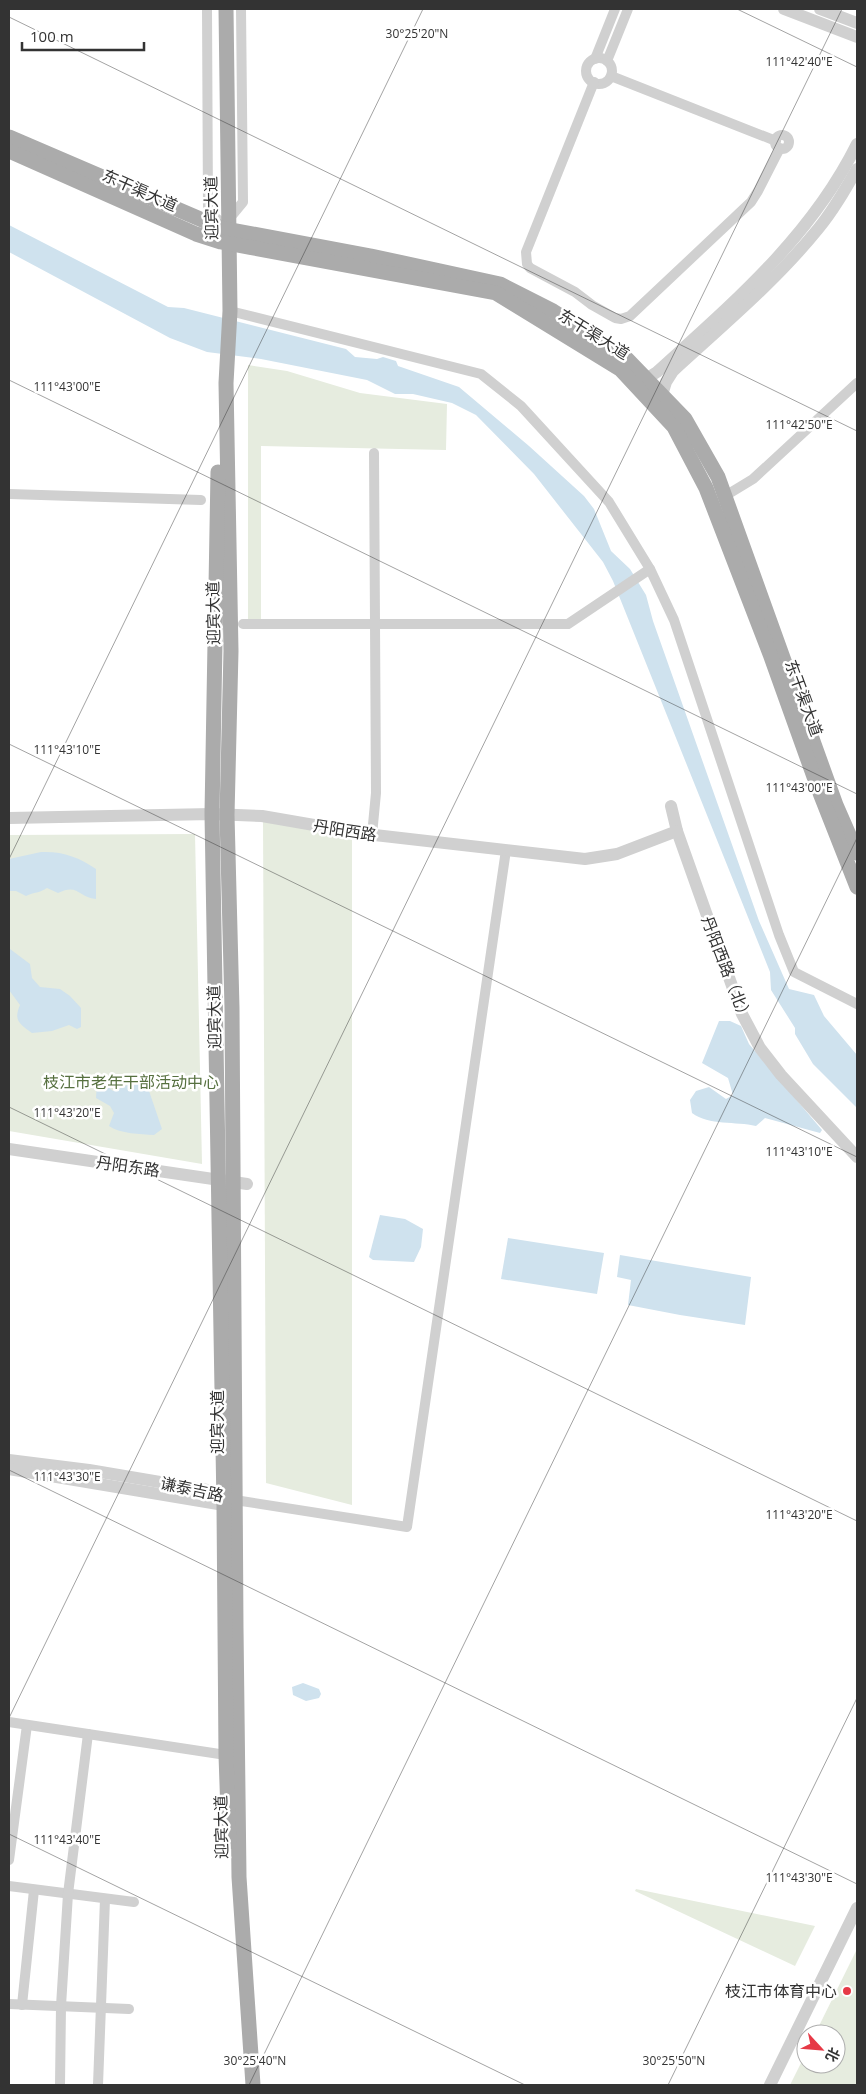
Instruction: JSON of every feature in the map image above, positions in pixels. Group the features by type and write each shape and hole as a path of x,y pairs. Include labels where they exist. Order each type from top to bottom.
{"main road":[{"name":"迎宾大道","path":"219,9 227,318 224,365 226,383 231,651 219,814 232,1008 233,1181 227,1500 226,1755 231,1888 243,2085"},
{"name":"迎宾大道","path":"225,231 226,9"},
{"name":"东干渠大道","path":"9,137 225,231 496,293 620,369 674,427 706,488 857,887"},
{"name":"东干渠大道","path":"9,151 196,234 225,231 371,256 500,284 553,311 627,359 685,418 718,477 836,805 857,853"},
{"name":"迎宾大道","path":"227,1500 239,1877 253,2085"}],"street":[{"path":"207,9 208,212 225,231 243,202 240,9"},
{"path":"595,59 615,9"},
{"path":"607,61 628,9"},
{"path":"784,9 857,37"},
{"path":"820,9 857,23"},
{"path":"602,58 607,61 612,70 610,76 604,82 594,82 588,78 586,70 590,62 595,59 602,58"},
{"path":"594,82 526,252 526,259 530,268 575,292 592,305 615,318 621,319 630,316 750,202 758,191 778,144 610,76"},
{"path":"628,378 638,381 646,379 668,363 784,252 825,199 857,144"},
{"path":"662,395 666,382 674,371 758,293 792,259 819,228 857,169"},
{"path":"227,318 481,374 521,406 609,502 650,569 674,620 779,935 794,972 857,1004"},
{"path":"725,496 754,479 857,383"},
{"path":"372,834 376,793 374,453"},
{"path":"9,494 201,500"},
{"path":"243,624 568,624 650,569"},
{"name":"丹阳西路（北）","path":"671,806 677,831 742,1014 760,1048 781,1075 857,1156"},
{"name":"丹阳西路","path":"9,818 219,814 262,816 372,834 585,858 617,854 677,831"},
{"path":"227,1500 407,1527 506,850"},
{"name":"丹阳东路","path":"9,1149 233,1181"},
{"name":"谦泰吉路","path":"9,1460 89,1470 227,1500"},
{"name":"谦泰吉路","path":"9,1469 227,1500"},
{"path":"9,1722 226,1755"},
{"path":"9,1860 27,1725"},
{"path":"60,2085 61,2006 68,1894 88,1734"},
{"path":"9,1886 134,1902"},
{"path":"22,2005 34,1890"},
{"path":"98,2085 105,1898"},
{"path":"770,2085 857,1908"},
{"path":"9,2004 128,2009"}],"green space":[{"path":"248,365 287,371 360,393 447,404 446,450 261,446 261,619 248,619"},
{"path":"263,820 352,837 352,1505 266,1483"},
{"name":"枝江市老年干部活动中心","path":"195,834 202,1164 9,1131 9,835"},
{"path":"636,1889 815,1926 795,1966 635,1891"},
{"name":"枝江市体育中心","path":"857,1949 857,2085 790,2085 796,2073 846,2074 846,2024 820,2024"}],"water":[{"path":"9,225 168,307 184,308 346,349 355,357 377,359 383,357 396,361 398,366 459,387 529,446 584,496 594,509 611,551 630,569 646,595 653,621 759,921 789,989 814,995 824,1016 857,1055 857,1108 813,1064 795,1034 795,1028 771,990 770,972 613,581 603,562 534,474 476,415 452,403 413,394 395,394 367,380 261,359 207,352 170,338 9,252"},
{"path":"41,852 70,856 96,869 96,899 70,889 58,893 47,888 26,896 16,891 9,891 9,859"},
{"path":"9,940 10,949 30,964 32,978 40,987 60,989 70,996 81,1008 81,1027 77,1029 69,1025 52,1031 32,1033 19,1022 17,1015 20,1005 9,990"},
{"path":"719,1021 730,1021 741,1026 749,1044 822,1130 820,1133 765,1118 756,1126 714,1122 692,1113 690,1100 696,1091 709,1087 726,1099 733,1095 728,1078 702,1063"},
{"path":"142,1079 147,1085 162,1129 154,1135 125,1132 109,1126 114,1113 110,1106 96,1098 97,1082 104,1080 113,1091"},
{"path":"380,1215 405,1219 423,1229 421,1247 414,1262 373,1260 369,1257"},
{"path":"508,1238 604,1253 597,1294 501,1279"},
{"path":"620,1255 751,1277 745,1325 628,1305 631,1280 617,1277"},
{"path":"303,1683 319,1689 321,1694 319,1698 306,1701 293,1695 292,1687"}],"place":[{"name":"枝江市体育中心","path":"847,1991"}]}
